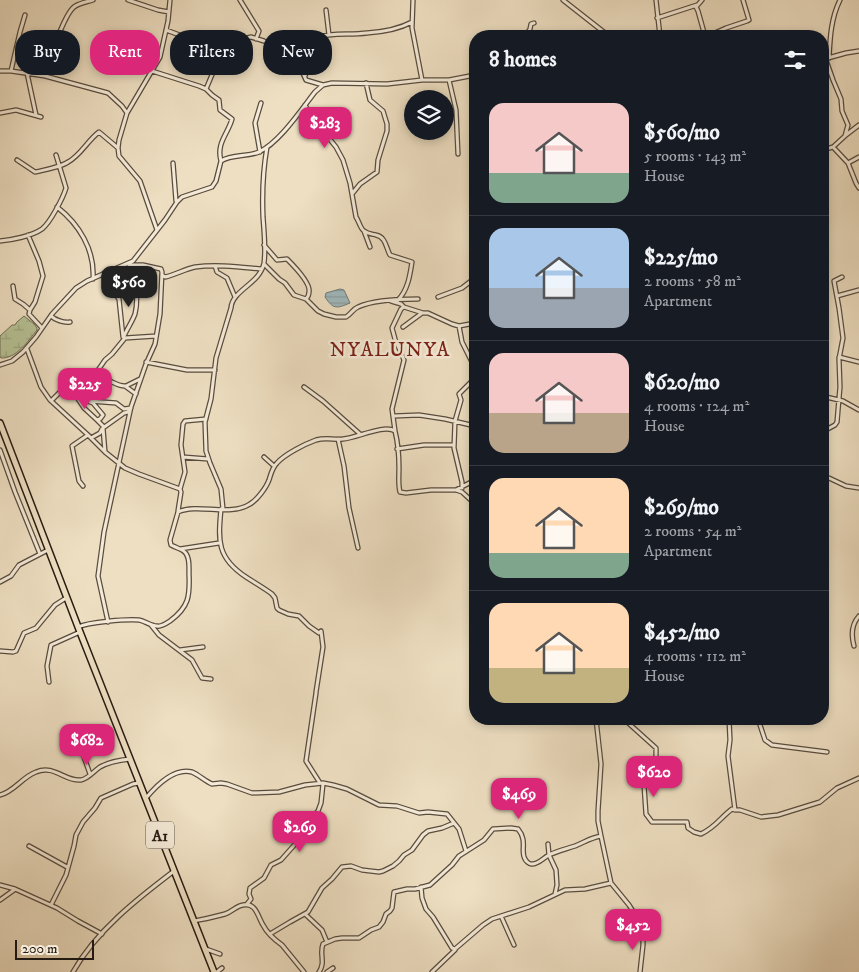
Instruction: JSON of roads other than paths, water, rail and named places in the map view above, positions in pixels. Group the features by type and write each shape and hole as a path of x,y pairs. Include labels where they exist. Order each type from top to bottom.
{"highway":[{"name":"A1","path":"0,423 79,630 215,972"}],"street":[{"path":"45,76 50,57 70,11 78,4 93,0"},
{"path":"128,0 169,12"},
{"path":"160,57 170,0"},
{"path":"240,0 258,31 256,39"},
{"path":"413,0 412,28 422,80"},
{"path":"563,0 601,30"},
{"path":"656,0 659,30"},
{"path":"657,18 696,6 702,0"},
{"path":"721,30 749,20 743,0"},
{"path":"840,0 835,10 830,31 829,58 859,51"},
{"path":"696,6 704,30"},
{"path":"326,10 328,30"},
{"path":"11,71 26,15"},
{"path":"332,35 369,33 396,28 412,22"},
{"path":"529,30 531,24 534,23"},
{"path":"166,30 170,31"},
{"path":"253,38 269,44 282,60 301,69 308,81 322,85 332,83 387,84 422,80 449,80 469,76"},
{"path":"829,68 842,102 842,111 848,125 845,136"},
{"path":"0,71 15,72"},
{"path":"0,365 12,361 27,349 51,316 76,288 87,280 133,261 157,231 176,202 182,197 212,187 216,181 221,161 219,155 220,144 232,119 220,110 219,100 206,89 160,74"},
{"path":"27,75 36,115"},
{"path":"39,75 108,93 127,113"},
{"path":"150,75 127,113 118,148 119,156 140,180 157,231"},
{"path":"206,89 212,75"},
{"path":"449,80 456,110 458,154"},
{"path":"352,194 360,184 377,172 378,160 387,131 383,111 370,100 366,83"},
{"path":"221,161 251,155 267,147 278,137 322,85"},
{"path":"260,152 255,123 262,103"},
{"path":"305,105 316,124 339,153 347,171 356,217 370,247"},
{"path":"0,113 16,110 40,116"},
{"path":"829,148 833,147 859,125"},
{"path":"18,160 34,172 59,166 69,162 100,132 118,148"},
{"path":"194,921 224,915 239,906 247,904 251,899 250,888 264,878 271,865 281,860 292,848 318,811 321,803 321,783 306,762 323,647 321,631 319,632 309,626 299,616 279,610 272,594 235,569 227,560 219,543 223,501 221,489 206,451 206,419 211,399 216,358 231,302 256,278 264,264 262,197 267,147"},
{"path":"833,147 848,163 859,188"},
{"path":"0,241 28,235 42,229 52,216 66,188 56,155"},
{"path":"848,163 859,157"},
{"path":"173,163 176,202"},
{"path":"57,207 73,222 82,234 90,251 93,264 93,279"},
{"path":"364,231 381,236 390,255 412,262 407,286 398,300"},
{"path":"28,235 39,260 43,276 35,302 30,310"},
{"path":"264,245 277,260 287,260 305,280 309,287 309,294 306,300"},
{"path":"108,622 98,576 104,532 131,408 146,362 155,344 160,314 162,272 159,268 128,264"},
{"path":"264,264 285,283 294,295 306,300 324,314 342,318 351,314 360,306 418,299"},
{"path":"94,376 124,338 134,315 137,287 133,265"},
{"path":"162,275 165,277 175,275 193,267 215,266 262,269"},
{"path":"215,266 217,272 226,278 235,298"},
{"path":"104,273 107,283 119,299 124,338"},
{"path":"829,428 836,424 840,371 839,356 843,338 834,281 842,277"},
{"path":"438,297 462,288 469,283"},
{"path":"13,286 16,299 30,310 30,315 42,328"},
{"path":"837,296 859,290"},
{"path":"389,301 422,313 428,313 452,324 459,326 469,324"},
{"path":"404,307 401,309 392,328 404,360 392,409 400,492 456,490 469,484"},
{"path":"404,326 422,313"},
{"path":"51,316 54,319 70,322"},
{"path":"459,326 462,342 469,356"},
{"path":"124,338 156,336"},
{"path":"27,349 41,387 51,401 105,452 125,468 180,488"},
{"path":"839,356 859,362"},
{"path":"146,362 187,370 215,370"},
{"path":"51,401 66,387 79,380 94,376 101,377 120,386 125,386 141,378"},
{"path":"66,387 72,387 83,382"},
{"path":"462,488 454,445 455,421 461,400 459,394 469,384"},
{"path":"74,385 80,390"},
{"path":"125,386 136,394"},
{"path":"66,387 104,428 105,452"},
{"path":"304,387 323,401 360,435"},
{"path":"76,396 93,403 103,415 97,420"},
{"path":"829,398 843,401 859,410"},
{"path":"89,402 116,403 124,409 131,408"},
{"path":"91,438 131,408"},
{"path":"394,416 414,414 469,424"},
{"path":"49,682 47,666 51,645 79,630 86,624 138,620 154,626 160,626 169,622 186,605 189,564 186,552 171,545 170,540 178,512 180,488 185,472 182,445 183,424 186,421 206,419"},
{"path":"178,512 249,505 267,484 274,466 286,455 313,441 327,438 343,439 390,429 395,431"},
{"path":"83,486 79,481 72,446 88,435"},
{"path":"338,439 344,466 349,508 358,548"},
{"path":"397,448 424,445 454,445"},
{"path":"0,450 40,554"},
{"path":"183,457 208,459"},
{"path":"264,457 274,466"},
{"path":"829,478 846,486 859,488"},
{"path":"456,490 462,492 469,498"},
{"path":"180,549 219,543"},
{"path":"0,582 11,576 19,565 49,550"},
{"path":"0,651 16,652 26,632 36,628 55,605 67,598"},
{"path":"854,646 851,636 855,621 859,616"},
{"path":"149,623 159,634 192,660 202,678 211,679"},
{"path":"179,650 203,647"},
{"path":"597,725 601,764 598,811 601,836 611,883 629,905 643,929 640,972"},
{"path":"631,725 656,748 656,760 653,770 644,785 646,814 652,822 687,822 688,828 701,834 715,826 732,809 761,818 778,815 820,802 837,788 859,778"},
{"path":"729,725 728,756 735,810"},
{"path":"760,725 765,740 772,745 827,752"},
{"path":"76,731 90,774"},
{"path":"0,795 10,791 23,779 37,771 50,770 77,780 84,779 106,764 130,758"},
{"path":"146,798 166,778 184,772 194,773 212,784 227,784 252,793 279,792 321,783 340,786 379,805 397,806 419,813 447,814 461,833 466,851"},
{"path":"51,905 66,875 78,829 99,800 106,795 140,783"},
{"path":"270,934 306,914 322,888 342,867 351,866 362,870 379,872 400,861 428,831 454,823"},
{"path":"319,972 323,966 321,947 323,944 342,938 359,938 379,927 386,914 392,908 394,892 407,889 415,890 430,885 459,856 484,840 492,829 518,829 524,843 523,854 528,863 531,864 538,863 549,855 576,846 590,838 601,836"},
{"path":"548,844 549,855 556,870 557,885 555,894"},
{"path":"29,846 67,867"},
{"path":"72,972 88,949 126,910 174,871"},
{"path":"432,972 455,949 492,919 529,907 564,890 585,889 611,883"},
{"path":"0,885 15,889 51,905 102,934"},
{"path":"421,887 426,909 433,916 452,948 455,949"},
{"path":"0,900 15,889"},
{"path":"247,904 256,910 262,924 304,972"},
{"path":"306,914 322,930 327,942"},
{"path":"501,916 514,945"},
{"path":"205,949 220,954"},
{"path":"215,972 222,968"},
{"path":"327,972 333,968"}],"water":[{"path":"340,289 344,290 350,303 335,307 325,297 326,293"}],"district":[{"name":"NYALUNYA","path":"390,349"}]}
